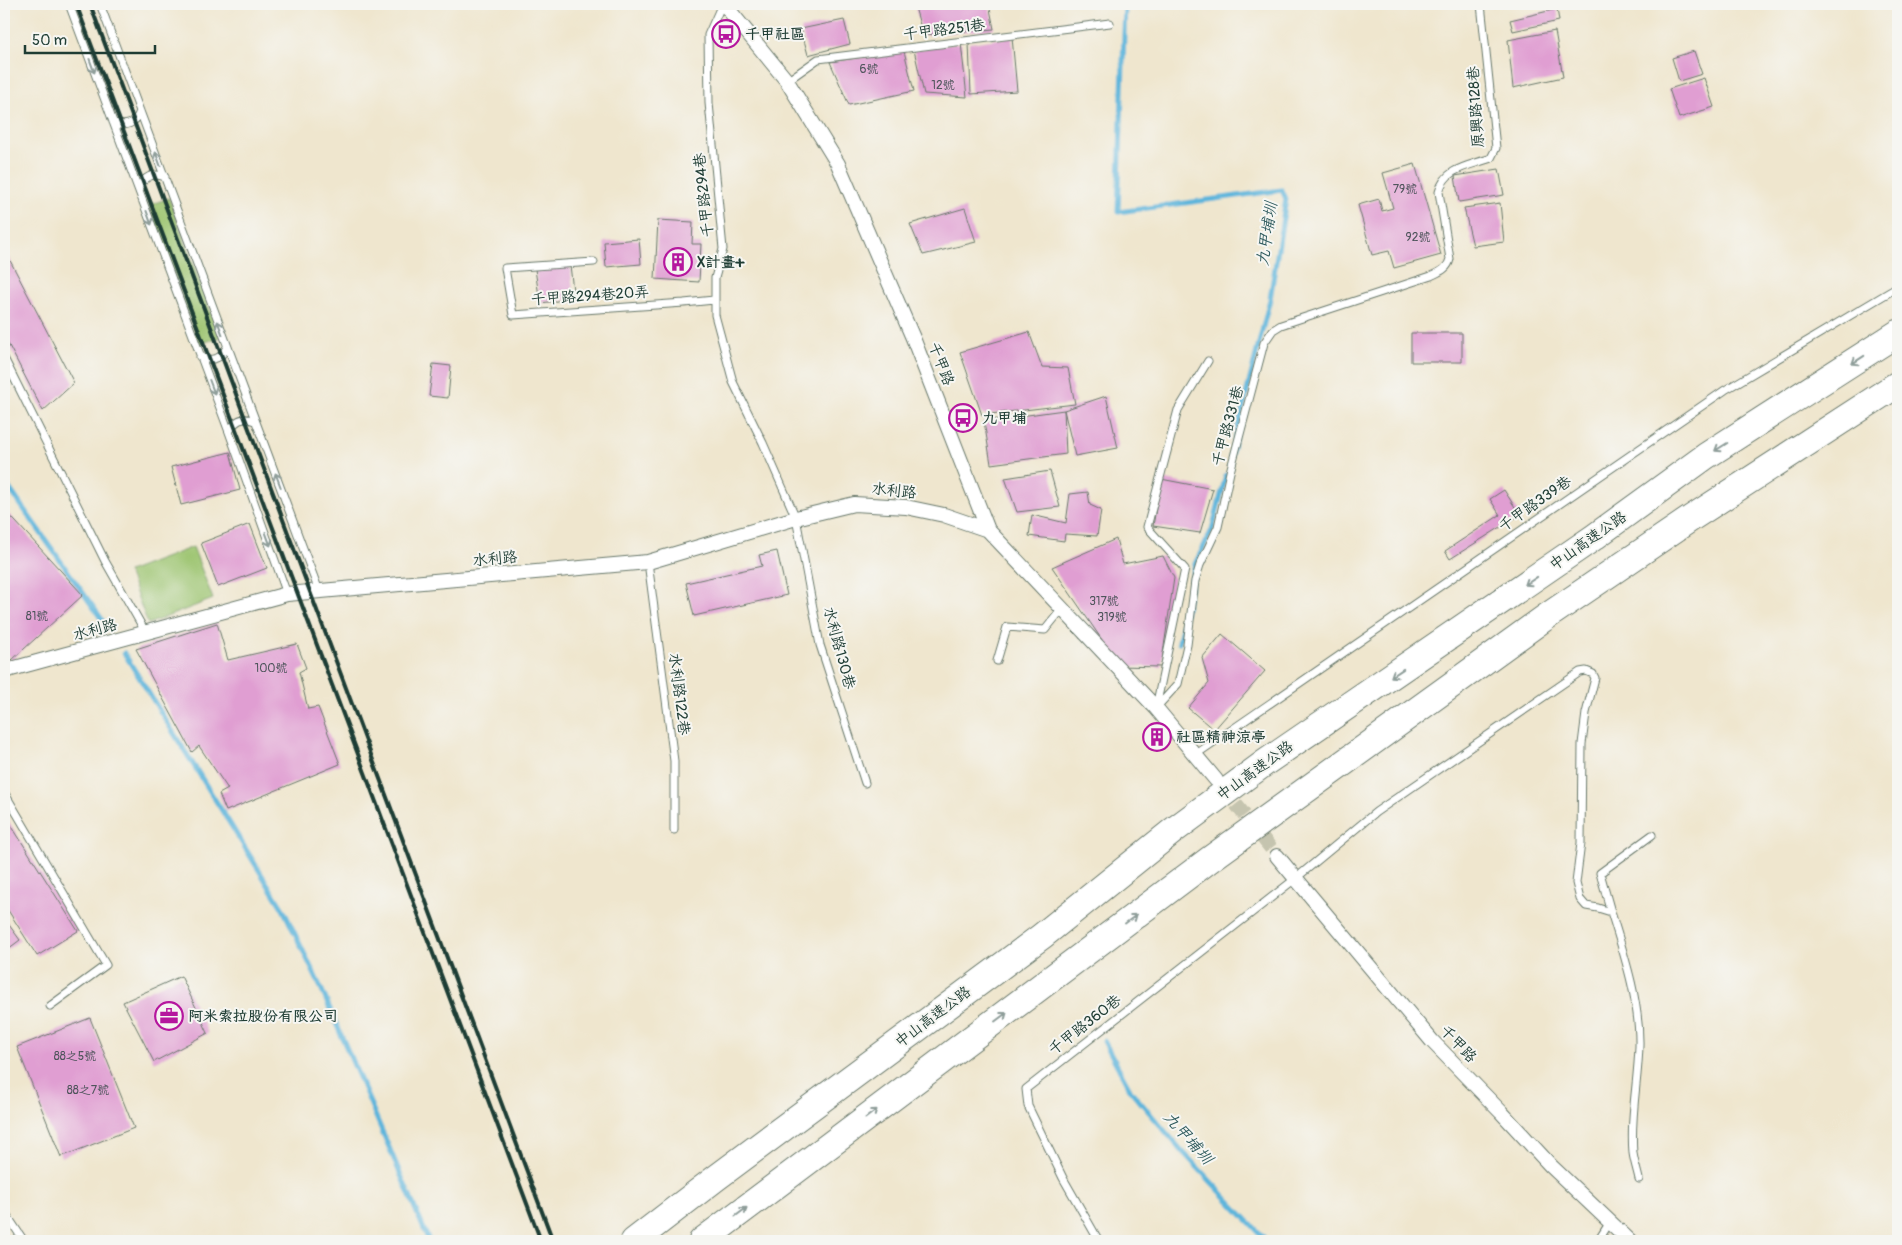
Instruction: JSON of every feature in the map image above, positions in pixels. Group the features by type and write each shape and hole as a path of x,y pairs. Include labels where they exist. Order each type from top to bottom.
{"highway":[{"name":"中山高速公路","path":"634,1241 1042,936 1174,830 1266,762 1593,538 1706,456 1898,333"},
{"path":"702,1241 1201,866 1538,623 1693,517 1898,384"},
{"path":"621,1241 716,1178"}],"street":[{"name":"千甲路","path":"723,4 787,81 838,164 913,338 988,530 1156,708 1216,780"},
{"name":"水利路","path":"4,671 287,594 648,562 796,518 854,504 906,507 935,513 988,530"},
{"name":"千甲路","path":"1277,856 1432,1041 1551,1166 1630,1241"}],"lane":[{"path":"69,4 229,432 287,594"},
{"path":"100,4 320,592"},
{"name":"千甲路294巷","path":"723,4 708,35 709,103 724,249 715,278 715,314 733,382 796,518"},
{"name":"原興路128巷","path":"1450,263 1439,192 1441,182 1453,171 1491,158 1496,148 1481,4"},
{"name":"千甲路251巷","path":"787,81 818,59 1110,23"},
{"path":"113,122 124,125 130,124 135,121 140,111"},
{"path":"138,188 150,176 155,174 164,177"},
{"name":"千甲路294巷20弄","path":"594,262 505,268 513,314 714,300"},
{"name":"千甲路331巷","path":"1156,708 1178,684 1200,565 1218,527 1230,472 1264,343 1268,336 1281,325 1431,276 1446,268 1450,263"},
{"name":"千甲路339巷","path":"1195,756 1725,390 1898,288"},
{"path":"200,357 211,360 217,359 227,347"},
{"path":"4,358 105,561 146,633"},
{"path":"1156,708 1185,569 1147,527 1178,410 1208,361"},
{"path":"229,432 240,419 255,421"},
{"name":"水利路130巷","path":"796,518 820,644 865,783"},
{"name":"水利路122巷","path":"648,562 674,761 674,830"},
{"path":"997,661 1007,627 1045,630 1062,608"},
{"path":"1295,878 1376,812 1580,672 1586,671 1594,674 1595,678 1586,713 1582,744 1581,844 1576,883 1580,899 1586,906 1611,912"},
{"path":"4,792 106,965 50,1006"},
{"path":"1639,1178 1633,1154 1632,1126 1639,1046 1636,1010 1623,949 1600,873 1652,835"},
{"name":"千甲路360巷","path":"1099,1241 1063,1178 1028,1106 1026,1089 1295,878"},
{"path":"4,1210 24,1241"},
{"path":"1598,1241 1610,1222"}],"green space":[{"path":"169,198 220,337 200,344 149,205"},
{"path":"193,547 213,599 148,624 128,572"}],"building":[{"path":"914,4 989,4 994,29 923,35"},
{"path":"1557,9 1559,21 1513,31 1510,20"},
{"path":"844,20 850,44 808,55 801,29"},
{"path":"1555,31 1563,77 1513,88 1508,40"},
{"path":"1012,37 1017,91 971,94 969,43"},
{"path":"961,43 967,97 924,94 914,50"},
{"path":"904,51 914,91 849,105 830,62"},
{"path":"1694,51 1702,74 1679,81 1672,58"},
{"path":"1704,78 1714,107 1679,118 1669,89"},
{"path":"1415,164 1441,255 1394,268 1389,251 1372,255 1358,205 1379,199 1382,211 1393,208 1383,173"},
{"path":"1499,169 1504,195 1459,202 1455,176"},
{"path":"1500,203 1504,242 1473,246 1464,208"},
{"path":"965,208 976,242 923,255 910,224"},
{"name":"X計畫+","path":"658,220 693,222 692,244 701,244 699,282 655,279"},
{"path":"639,239 641,264 606,267 604,242"},
{"path":"4,249 74,383 43,411 4,336"},
{"path":"570,265 574,299 540,303 535,269"},
{"path":"1029,332 1042,367 1068,368 1075,404 982,415 960,352"},
{"path":"1411,333 1462,333 1462,362 1411,362"},
{"path":"433,364 451,366 448,398 429,396"},
{"path":"1106,396 1118,448 1075,456 1064,410"},
{"path":"1064,410 1066,454 991,464 984,421"},
{"path":"230,452 240,490 181,505 171,467"},
{"path":"1050,471 1060,507 1017,512 1005,478"},
{"path":"1161,479 1213,489 1200,533 1153,526"},
{"path":"1504,490 1520,515 1450,559 1445,551 1500,515 1490,499"},
{"path":"1088,492 1090,505 1101,510 1097,536 1065,534 1064,541 1029,536 1032,515 1066,523 1070,494"},
{"path":"4,509 83,595 12,660 4,651"},
{"path":"250,524 267,568 218,587 201,543"},
{"path":"1116,539 1123,564 1163,556 1174,578 1161,667 1120,666 1052,567"},
{"path":"777,551 787,595 694,616 686,583 762,566 759,555"},
{"path":"217,623 228,660 297,644 306,668 299,672 308,709 318,707 340,764 226,811 219,794 228,789 199,746 192,752 136,649"},
{"path":"1222,634 1265,671 1214,730 1188,708 1209,683 1202,658"},
{"name":"社區精神涼亭","path":"1156,727 1162,730 1165,736 1162,742 1156,745 1150,742 1147,736 1150,730"},
{"path":"4,814 78,931 37,956 4,904"},
{"path":"4,918 20,940 4,952"},
{"path":"181,976 208,1033 154,1062 123,1002"},
{"path":"90,1018 134,1128 61,1157 17,1047"}],"waterway":[{"name":"九甲埔圳","path":"1125,4 1118,212 1282,190 1286,199 1270,299 1231,455"},
{"name":"九甲埔圳","path":"1179,642 1195,564 1212,530 1226,475"},
{"path":"4,481 108,628"},
{"path":"124,653 283,909 321,988 429,1241"},
{"name":"九甲埔圳","path":"1104,1041 1131,1091 1182,1151 1267,1241"}],"tunnel":[{"path":"1223,788 1277,856"}],"railway":[{"path":"76,4 541,1241"},
{"path":"90,4 553,1241"}],"place":[{"name":"千甲社區","path":"726,34"},
{"name":"X計畫+","path":"678,262"},
{"name":"九甲埔","path":"963,418"},
{"name":"社區精神涼亭","path":"1157,737"},
{"name":"阿米索拉股份有限公司","path":"169,1016"}]}
